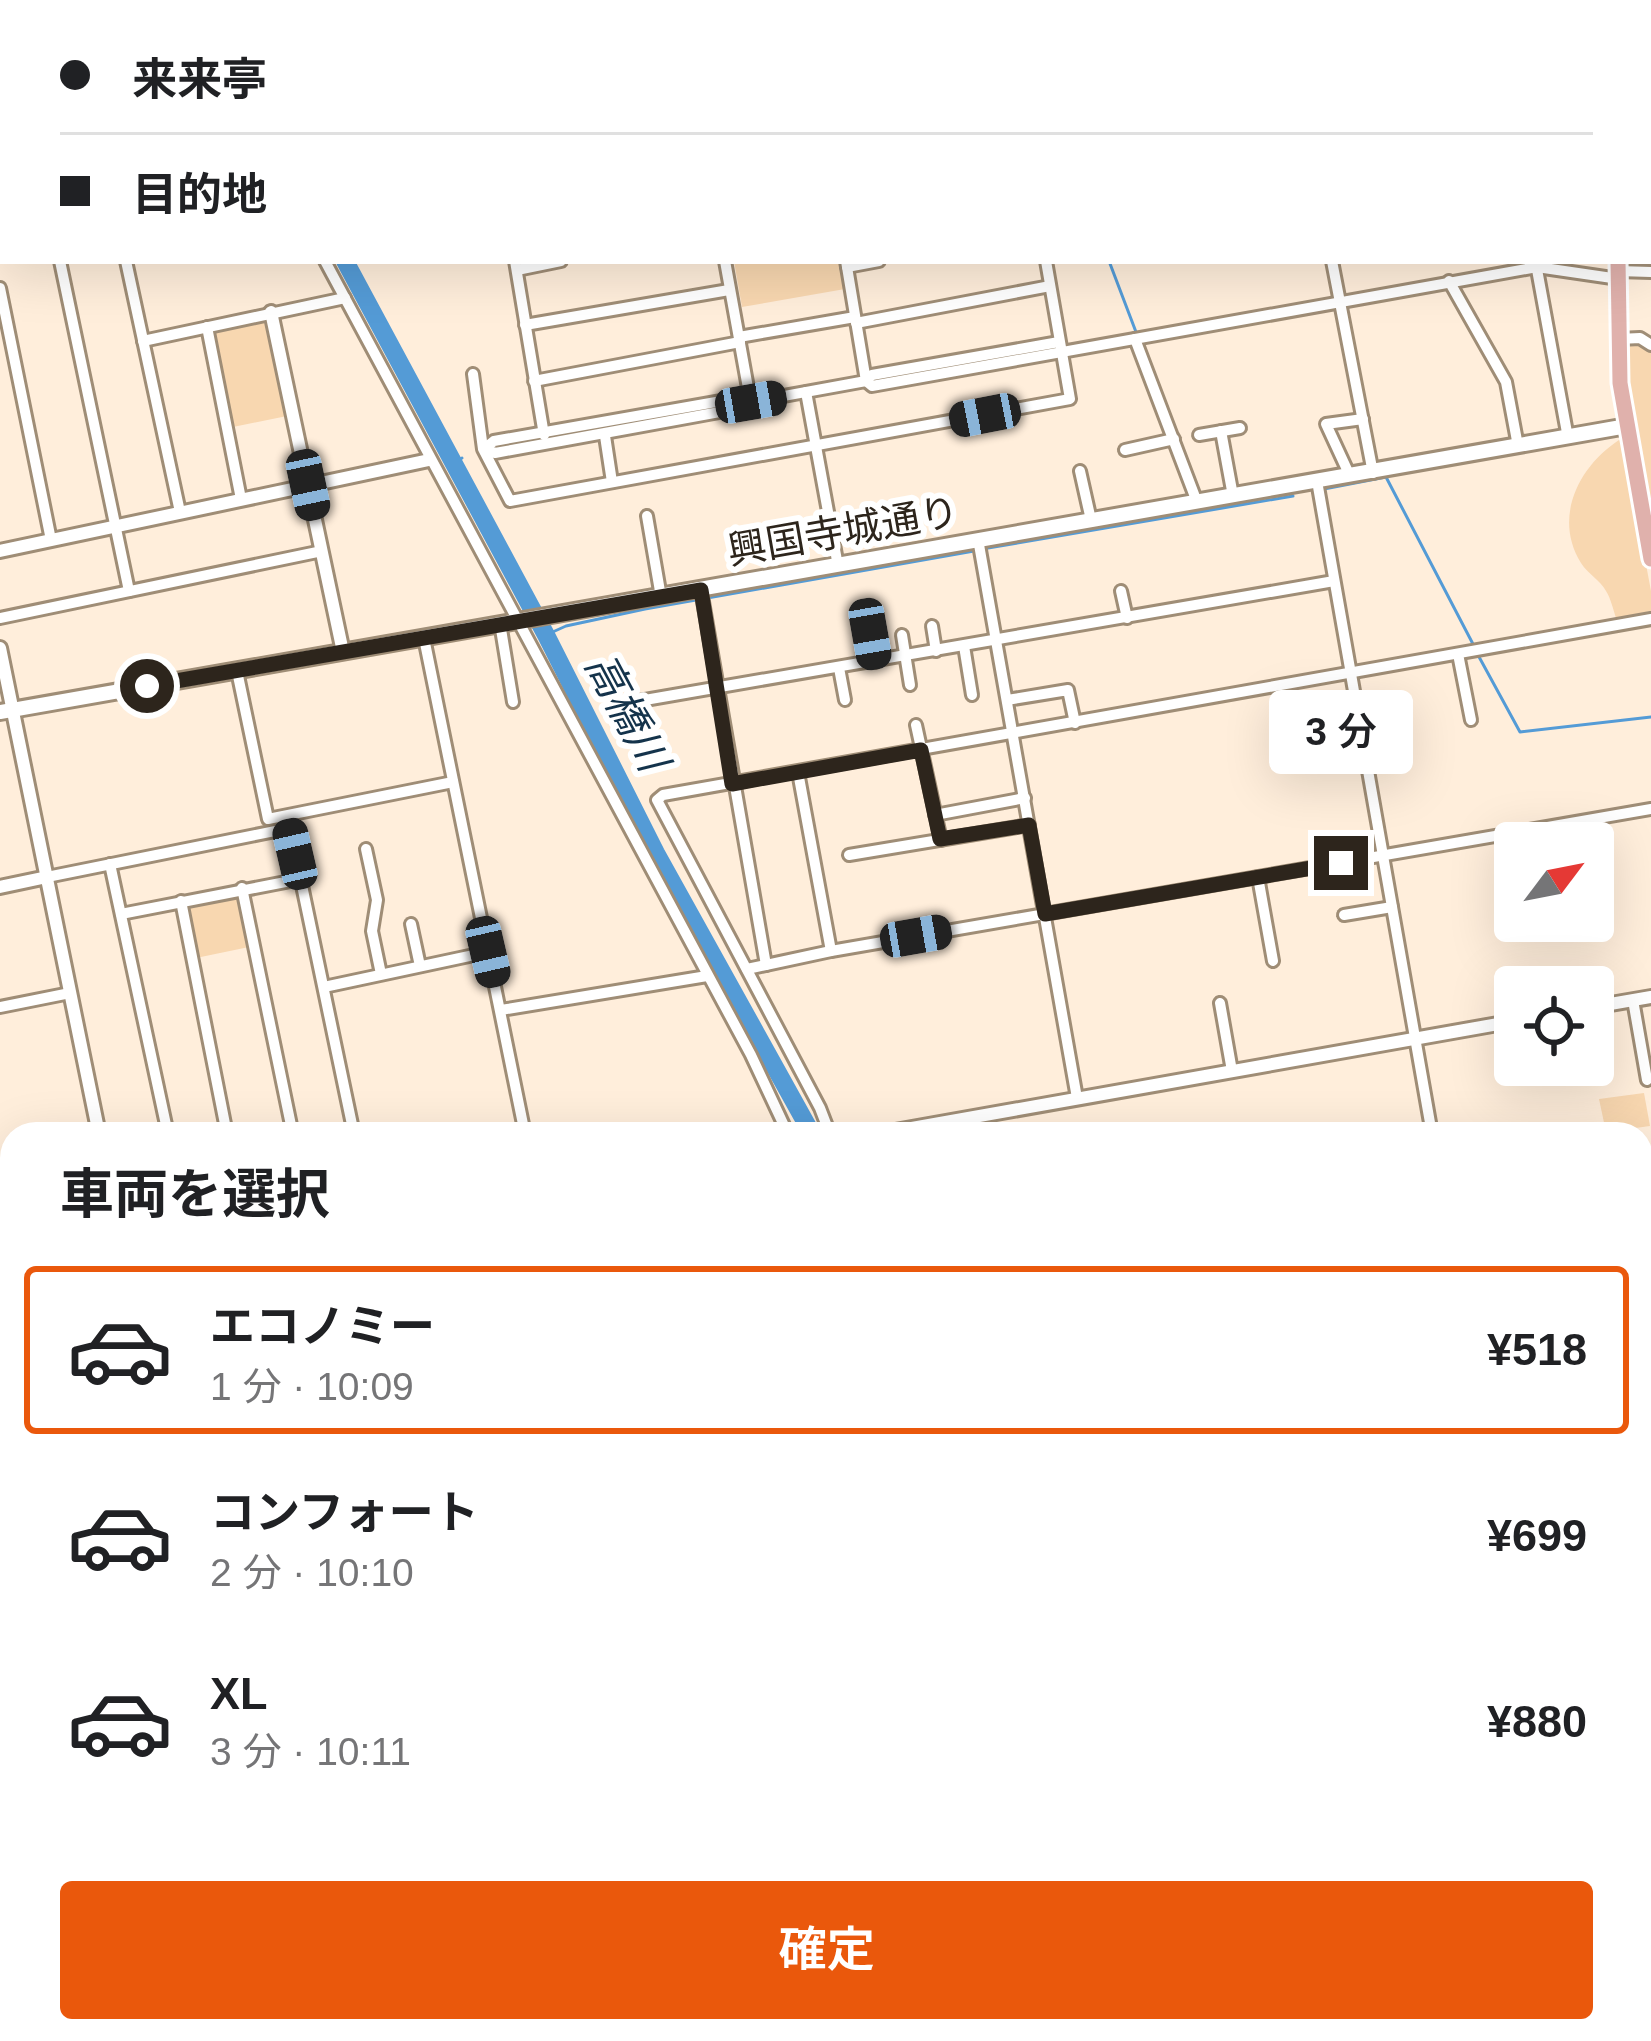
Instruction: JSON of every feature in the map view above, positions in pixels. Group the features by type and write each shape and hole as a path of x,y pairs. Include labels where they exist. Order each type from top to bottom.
{"main road":[{"path":"1619,270 1627,426 1651,559"},
{"name":"興国寺城通り","path":"6,711 662,597 702,596 979,539 1627,426"}],"street":[{"path":"61,264 128,590"},
{"path":"127,264 180,512"},
{"path":"327,264 512,622 782,1122"},
{"path":"483,449 494,441 605,436 747,407 750,399 725,264"},
{"path":"846,264 866,381 872,386 1060,347 1135,339 1536,264 1651,272"},
{"path":"472,374 483,449 510,501 1070,399 1046,264"},
{"path":"1333,264 1373,472"},
{"path":"1536,264 1568,438"},
{"path":"516,266 544,438"},
{"path":"1449,281 1506,382 1518,446"},
{"path":"534,381 739,339 1050,286"},
{"path":"0,288 51,540"},
{"path":"525,325 729,290"},
{"path":"143,341 345,298"},
{"path":"271,312 343,652"},
{"path":"207,327 241,499"},
{"path":"1619,339 1640,338 1651,345"},
{"path":"1135,339 1197,502"},
{"path":"544,438 866,381"},
{"path":"806,392 838,566"},
{"path":"1350,476 1326,424 1364,419"},
{"path":"1199,435 1240,428"},
{"path":"1221,431 1233,496"},
{"path":"605,436 612,482"},
{"path":"1125,450 1174,439"},
{"path":"0,551 429,460"},
{"path":"1080,471 1091,520"},
{"path":"1317,481 1430,1122"},
{"path":"647,517 662,597"},
{"path":"979,539 1077,1098"},
{"path":"0,618 322,551"},
{"path":"616,705 1334,581"},
{"path":"1121,591 1127,618"},
{"path":"702,596 766,965"},
{"path":"825,1122 657,800 663,795 1651,619"},
{"path":"512,622 513,702"},
{"path":"932,626 936,651"},
{"path":"870,634 875,662"},
{"path":"902,635 910,685"},
{"path":"424,638 523,1122"},
{"path":"964,646 972,695"},
{"path":"0,647 6,711 97,1122"},
{"path":"1470,652 1471,721"},
{"path":"839,668 845,700"},
{"path":"237,671 268,819 452,782"},
{"path":"1007,700 1068,690 1075,723"},
{"path":"916,725 940,839"},
{"path":"798,772 831,951"},
{"path":"935,815 1024,799"},
{"path":"1574,822 1651,808"},
{"path":"849,855 1029,825"},
{"path":"0,887 290,828 352,1122"},
{"path":"746,969 1494,836"},
{"path":"366,848 376,900 372,931 382,974"},
{"path":"110,863 165,1122"},
{"path":"1258,877 1273,961"},
{"path":"121,914 301,879"},
{"path":"242,888 290,1122"},
{"path":"181,901 226,1122"},
{"path":"1344,915 1392,907"},
{"path":"411,924 420,966"},
{"path":"324,987 488,952"},
{"path":"501,1010 707,976"},
{"path":"0,1007 70,993"},
{"path":"1614,1003 1651,997"},
{"path":"1633,1000 1647,1079"},
{"path":"1220,1003 1232,1070"},
{"path":"944,1122 1494,1025"}],"shaded area":[{"path":"735,264 841,264 845,289 742,307"},
{"path":"268,319 287,416 233,427 213,330"},
{"path":"1638,340 1651,349 1651,516 1627,400 1623,341"},
{"path":"1619,440 1651,591 1651,611 1616,618 1606,591 1581,563 1569,529 1574,495 1582,479"},
{"path":"231,893 239,898 249,947 196,958 185,907"},
{"path":"1644,1093 1649,1122 1604,1122 1599,1099"}],"waterway":[{"name":"高橋川","path":"347,264 546,635 656,853 805,1122"},
{"path":"1110,264 1136,332"},
{"name":"高橋川","path":"452,464 462,458"},
{"path":"1324,489 1386,477 1474,646"},
{"path":"988,548 1293,496"},
{"path":"546,635 566,626 645,609 974,551"},
{"path":"1478,655 1520,732 1651,717"}],"route":[{"path":"147,686 701,590 732,784 921,750 940,839 1029,825 1045,914 1341,863"}]}
